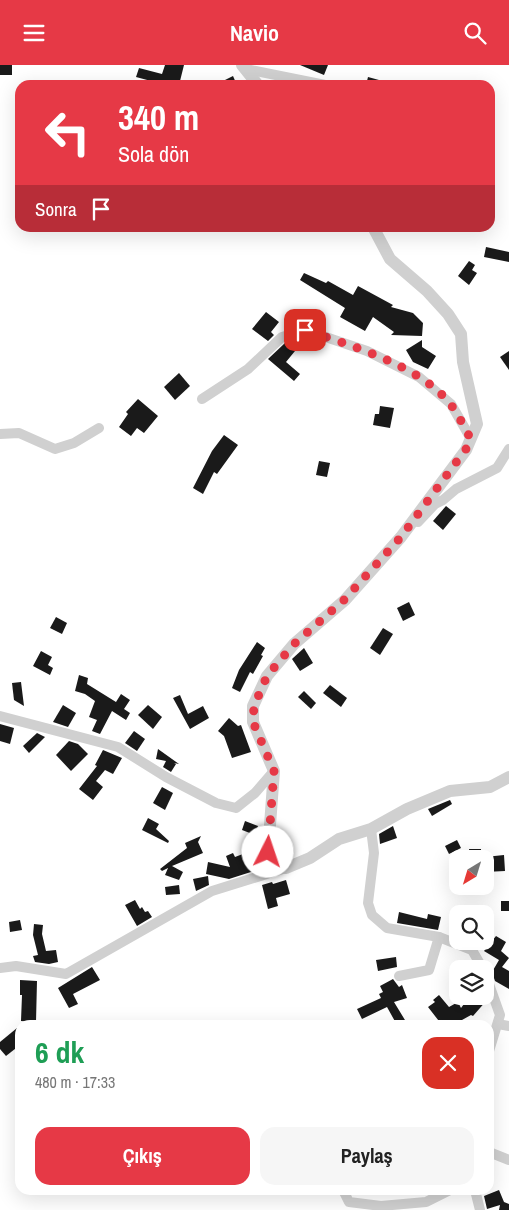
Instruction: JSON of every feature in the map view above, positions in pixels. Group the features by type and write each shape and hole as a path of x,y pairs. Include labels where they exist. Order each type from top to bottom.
{"street":[{"path":"244,67 254,80"},
{"path":"244,67 302,80"},
{"path":"376,232 390,259 427,291 448,314 461,334 462,361 477,424 466,449 402,536"},
{"path":"202,399 248,369 282,337 305,330 367,351 419,377 451,404 471,439"},
{"path":"0,434 19,433 55,449 74,443 99,428"},
{"path":"286,868 272,864 268,852 274,771 253,722 254,706 267,676 294,644 344,600 402,536 435,504 444,500 456,489 497,468 509,449"},
{"path":"0,716 118,747 166,777 208,798 236,808 255,793 274,771"},
{"path":"0,969 16,966 66,974 212,891 286,868 310,858 339,839 371,829 407,809 450,791 490,787 509,777"},
{"path":"371,829 374,853 368,903 372,915 387,928 439,937 472,950 478,960"},
{"path":"399,976 429,970 439,937"},
{"path":"494,998 500,1015 494,1036"},
{"path":"498,1024 509,1026"},
{"path":"494,1154 509,1160"},
{"path":"346,1195 349,1202 381,1206 426,1203 441,1195"},
{"path":"476,1195 480,1210"}],"building":[{"path":"0,65 12,65 12,75 0,75"},
{"path":"165,65 184,65 180,80 147,80 136,77 139,68 162,74"},
{"path":"300,65 328,65 324,75"},
{"path":"233,76 235,80 225,80"},
{"path":"368,77 379,80 367,80"},
{"path":"486,247 509,252 509,262 484,257"},
{"path":"469,261 475,265 472,270 477,273 469,285 458,276"},
{"path":"304,273 326,283 328,281 353,295 358,286 393,305 391,307 413,313 423,323 422,336 391,335 394,332 373,317 365,331 340,317 345,308 300,280"},
{"path":"266,312 279,322 271,332 274,335 268,341 252,329"},
{"path":"422,340 422,347 436,356 428,369 413,362 406,350"},
{"path":"285,343 295,351 286,362 300,374 294,381 268,359"},
{"path":"509,351 509,370 500,357"},
{"path":"179,373 190,386 175,400 164,387"},
{"path":"138,399 158,416 144,433 137,428 131,436 119,427 128,414 126,412"},
{"path":"380,406 394,408 390,428 373,425 375,414 379,414"},
{"path":"224,435 238,445 217,474 214,472 203,494 193,488 212,451"},
{"path":"319,461 330,463 327,477 316,475"},
{"path":"446,506 456,514 443,530 433,521"},
{"path":"409,602 415,615 403,621 397,608"},
{"path":"56,617 67,623 62,634 50,628"},
{"path":"383,628 393,634 380,655 370,648"},
{"path":"257,642 265,648 261,655 263,656 253,674 250,672 240,692 232,688 239,670"},
{"path":"304,648 313,663 300,671 292,659"},
{"path":"41,651 52,657 48,665 53,668 50,675 33,666"},
{"path":"79,675 88,678 87,684 116,702 121,694 130,700 124,709 130,713 126,720 112,711 100,734 92,731 97,720 89,717 95,701 85,694 75,691"},
{"path":"21,682 24,706 14,700 12,683"},
{"path":"330,685 347,698 341,707 323,693"},
{"path":"304,691 316,703 311,709 298,697"},
{"path":"180,695 188,714 203,706 209,718 190,729 173,698"},
{"path":"63,705 76,713 68,727 53,722"},
{"path":"148,705 162,717 153,729 138,715"},
{"path":"229,718 238,726 241,725 251,752 232,758 224,736 218,731"},
{"path":"0,724 14,728 10,744 0,741"},
{"path":"134,731 145,739 137,751 125,743"},
{"path":"37,733 45,737 29,753 23,746"},
{"path":"69,741 78,744 88,754 71,771 56,755"},
{"path":"158,749 179,764 174,763 176,764 171,772 163,767 166,761 156,759"},
{"path":"103,750 122,758 113,774 105,770 96,781 103,787 93,800 79,789 97,766 95,765"},
{"path":"162,787 173,793 165,810 153,803"},
{"path":"450,800 452,804 432,816 428,809"},
{"path":"148,818 159,824 156,829 169,841 168,843 142,830"},
{"path":"245,821 258,826 255,835 242,830"},
{"path":"393,826 397,838 380,844 379,834"},
{"path":"201,836 198,842 203,853 172,866 183,872 179,880 165,875 168,868 162,871 160,869 187,848 185,843"},
{"path":"457,840 461,848 449,850 449,854 445,846"},
{"path":"248,852 254,871 229,879 206,874 208,862 230,867 226,856 233,853 235,857"},
{"path":"504,855 505,871 494,872 494,856"},
{"path":"208,876 209,885 196,891 193,879"},
{"path":"286,880 290,894 276,898 278,906 268,909 262,885"},
{"path":"179,885 180,894 166,895 165,887"},
{"path":"135,900 140,909 142,907 145,912 148,911 152,917 137,926 125,905"},
{"path":"501,901 509,901 509,911 501,911"},
{"path":"399,912 427,919 428,914 441,917 438,930 397,923"},
{"path":"20,920 22,930 10,932 9,922"},
{"path":"34,924 43,925 42,934 46,951 56,950 58,962 49,964 35,962 33,956 38,955 33,935"},
{"path":"496,936 506,942 501,951 509,958 502,967 509,971 509,989 495,981 494,969 499,960 484,951 494,950 494,938"},
{"path":"396,957 397,967 378,971 376,960"},
{"path":"92,967 100,980 73,994 78,1004 69,1008 58,988"},
{"path":"393,979 399,987 402,985 407,998 394,1002 405,1020 394,1020 387,1007 362,1019 357,1009 381,998 379,994 383,992 380,986"},
{"path":"20,980 37,981 36,1020 21,1020 22,995 20,995"},
{"path":"439,995 449,1007 453,1005 460,1005 461,1008 463,1005 483,1005 473,1016 471,1015 462,1020 438,1020 428,1007 435,1002 433,1000"},
{"path":"15,1030 15,1049 6,1056 0,1049 0,1042"},
{"path":"499,1190 504,1202 509,1204 509,1210 499,1210 500,1205 487,1209 484,1196 494,1195 494,1192"}],"route":[{"path":"268,852 274,771 253,722 254,706 267,676 294,644 344,600 401,537 466,449 471,439 451,404 419,377 367,351 305,330"}]}
